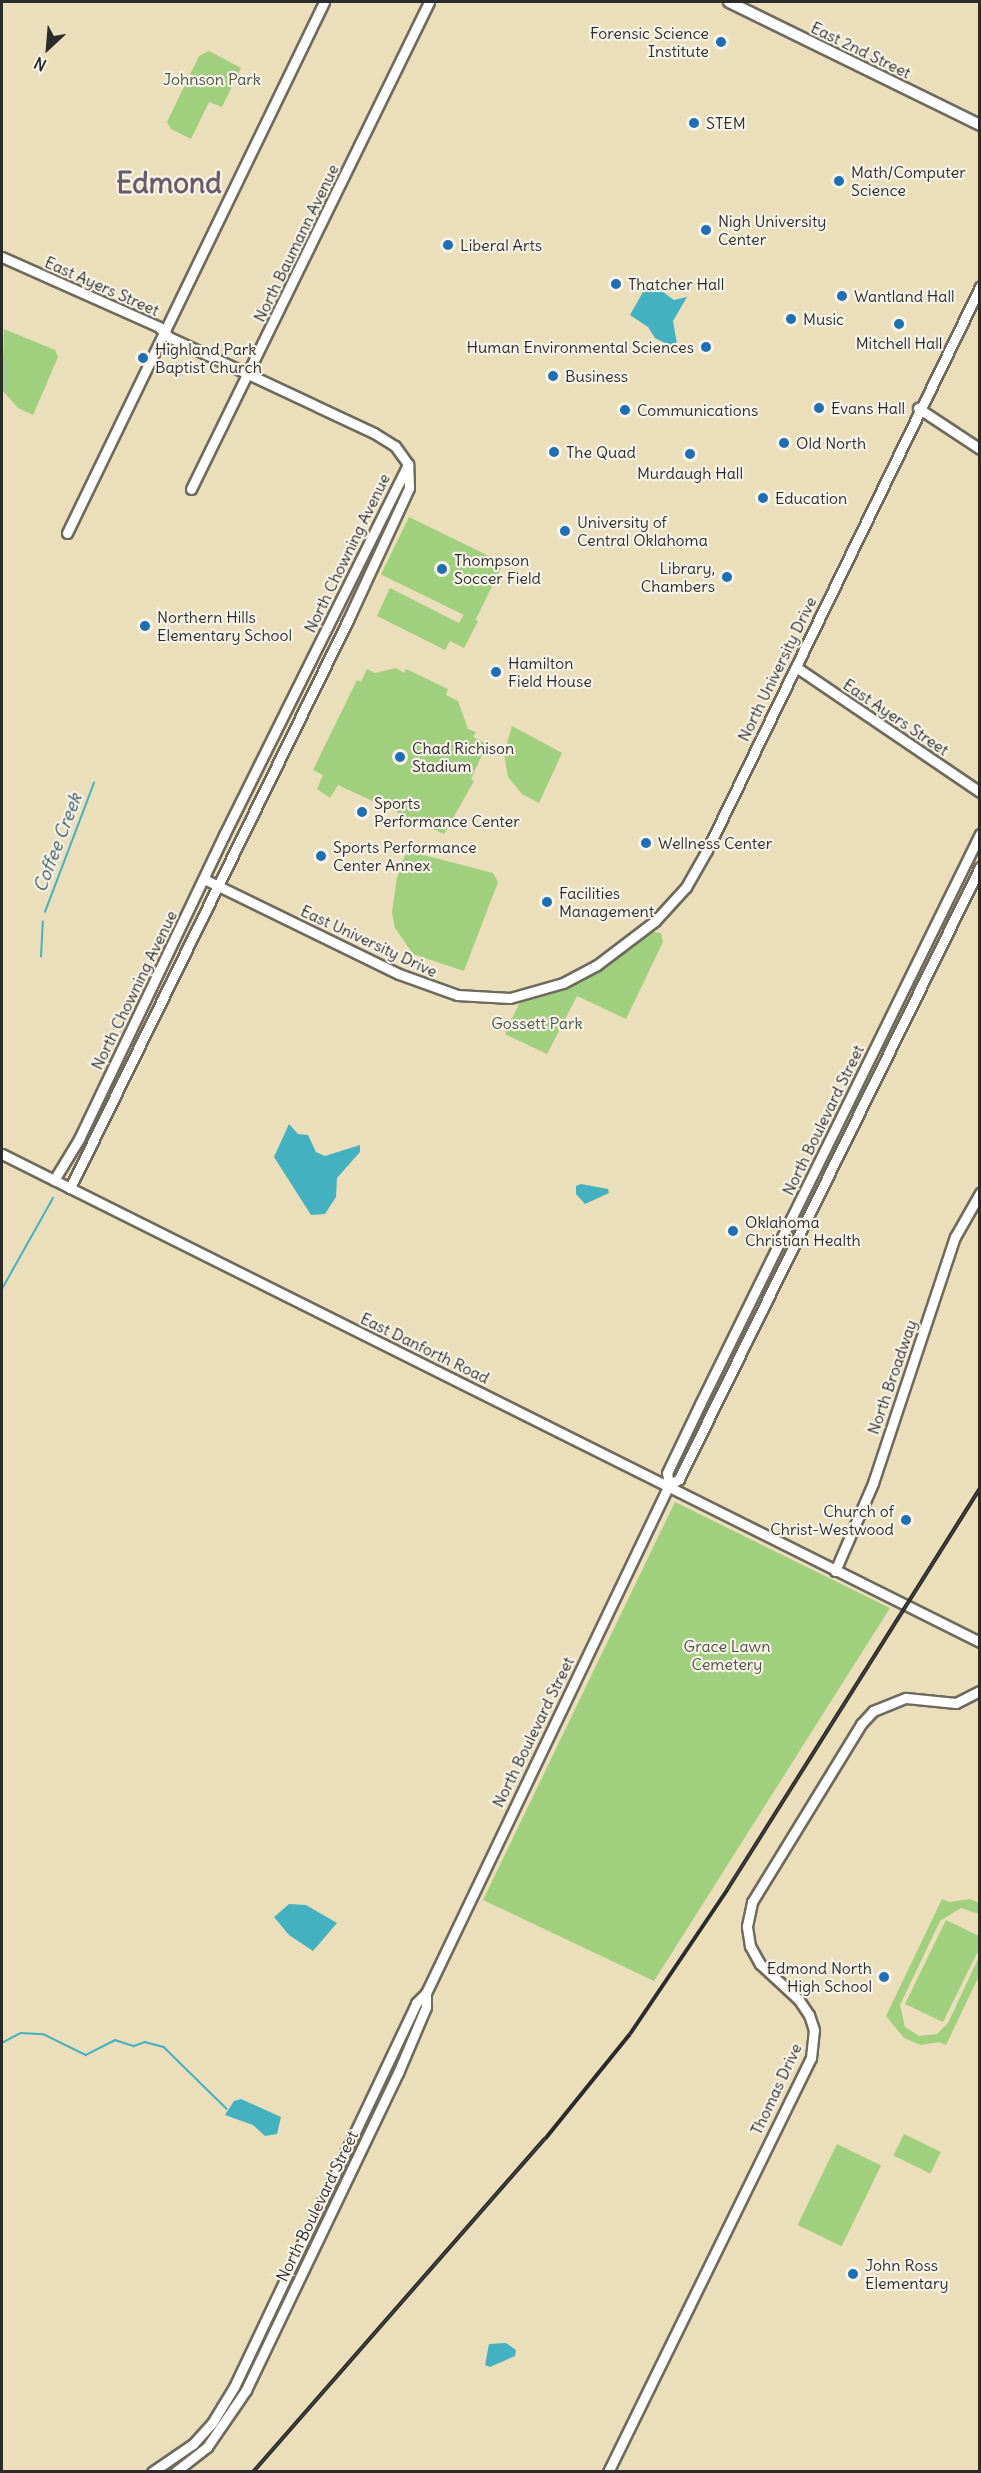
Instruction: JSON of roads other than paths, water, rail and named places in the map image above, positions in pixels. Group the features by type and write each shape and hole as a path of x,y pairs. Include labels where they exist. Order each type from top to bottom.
{"main road":[{"name":"East 2nd Street","path":"729,2 980,125"}],"street":[{"path":"67,533 324,2"},
{"name":"North Baumann Avenue","path":"191,489 247,374 257,361 429,2"},
{"name":"East Ayers Street","path":"2,257 164,332 387,440 408,464"},
{"name":"North University Drive","path":"563,983 597,965 655,921 686,887 796,668 918,408 980,287"},
{"path":"918,408 980,449"},
{"name":"North Chowning Avenue","path":"54,1180 79,1139 408,464"},
{"name":"North Chowning Avenue","path":"70,1188 215,884 377,558 409,488 408,464"},
{"name":"East Ayers Street","path":"796,668 980,792"},
{"name":"North Boulevard Street","path":"669,1485 667,1473 980,834"},
{"name":"North Boulevard Street","path":"152,2472 193,2444 213,2422 234,2387 318,2206 416,2003 426,1993 669,1485 679,1479 980,867"},
{"name":"East University Drive","path":"204,879 432,988 456,995 510,998 563,983"},
{"name":"East Danforth Road","path":"2,1154 980,1642"},
{"path":"809,1182 825,1180"},
{"name":"North Broadway","path":"835,1571 873,1482 950,1251 980,1193"},
{"path":"741,1320 758,1318"},
{"name":"Thomas Drive","path":"608,2472 811,2058 814,2030 808,2014 799,2000 760,1964 750,1946 747,1926 752,1902 861,1724 873,1711 906,1698 956,1703 980,1691"},
{"name":"North Boulevard Street","path":"175,2472 207,2446 222,2428 246,2390 398,2073 426,2007 426,1993"},
{"path":"318,2206 332,2209"}],"water":[{"path":"643,292 663,292 674,300 687,297 673,321 677,344 673,347 655,338 648,327 630,315"},
{"path":"289,1124 298,1134 308,1135 316,1152 325,1156 360,1145 360,1152 337,1178 336,1197 325,1214 311,1215 274,1157"},
{"path":"581,1184 608,1189 609,1193 585,1204 576,1194 576,1186"},
{"path":"289,1904 306,1905 337,1923 313,1951 289,1935 274,1917"},
{"path":"241,2099 281,2117 277,2134 265,2136 253,2125 225,2115 234,2101"},
{"path":"506,2343 516,2350 515,2356 490,2367 485,2365 489,2344"}],"waterway":[{"name":"Coffee Creek","path":"45,912 94,783"},
{"name":"Coffee Creek","path":"41,957 43,922"},
{"name":"Coffee Creek","path":"2,1289 53,1198"},
{"path":"2,2043 21,2033 43,2034 86,2055 115,2040 134,2046 145,2042 164,2047 227,2109"}],"railway":[{"path":"253,2472 545,2139 630,2034 727,1890 980,1489"}],"place":[{"name":"Forensic Science Institute","path":"721,42"},
{"name":"STEM","path":"694,123"},
{"name":"Math/Computer Science","path":"839,181"},
{"name":"Nigh University Center","path":"706,230"},
{"name":"Liberal Arts","path":"448,245"},
{"name":"Thatcher Hall","path":"616,284"},
{"name":"Wantland Hall","path":"842,296"},
{"name":"Music","path":"791,319"},
{"name":"Mitchell Hall","path":"899,324"},
{"name":"Human Environmental Sciences","path":"706,347"},
{"name":"Highland Park Baptist Church","path":"143,358"},
{"name":"Business","path":"553,376"},
{"name":"Evans Hall","path":"819,408"},
{"name":"Communications","path":"625,410"},
{"name":"Old North","path":"784,443"},
{"name":"The Quad","path":"554,452"},
{"name":"Murdaugh Hall","path":"690,454"},
{"name":"Education","path":"763,498"},
{"name":"University of Central Oklahoma","path":"565,531"},
{"name":"Thompson Soccer Field","path":"442,569"},
{"name":"Library, Chambers","path":"727,577"},
{"name":"Northern Hills Elementary School","path":"145,626"},
{"name":"Hamilton Field House","path":"496,672"},
{"name":"Chad Richison Stadium","path":"400,757"},
{"name":"Sports Performance Center","path":"362,812"},
{"name":"Wellness Center","path":"646,843"},
{"name":"Sports Performance Center Annex","path":"321,856"},
{"name":"Facilities Management","path":"547,902"},
{"name":"Oklahoma Christian Health","path":"733,1231"},
{"name":"Church of Christ-Westwood","path":"906,1520"},
{"name":"Edmond North High School","path":"884,1977"},
{"name":"John Ross Elementary","path":"853,2274"}],"district":[{"name":"Edmond","path":"169,183"}],"park label":[{"name":"Johnson Park","path":"212,79"},
{"name":"Gossett Park","path":"537,1023"},
{"name":"Grace Lawn Cemetery","path":"727,1655"}]}
